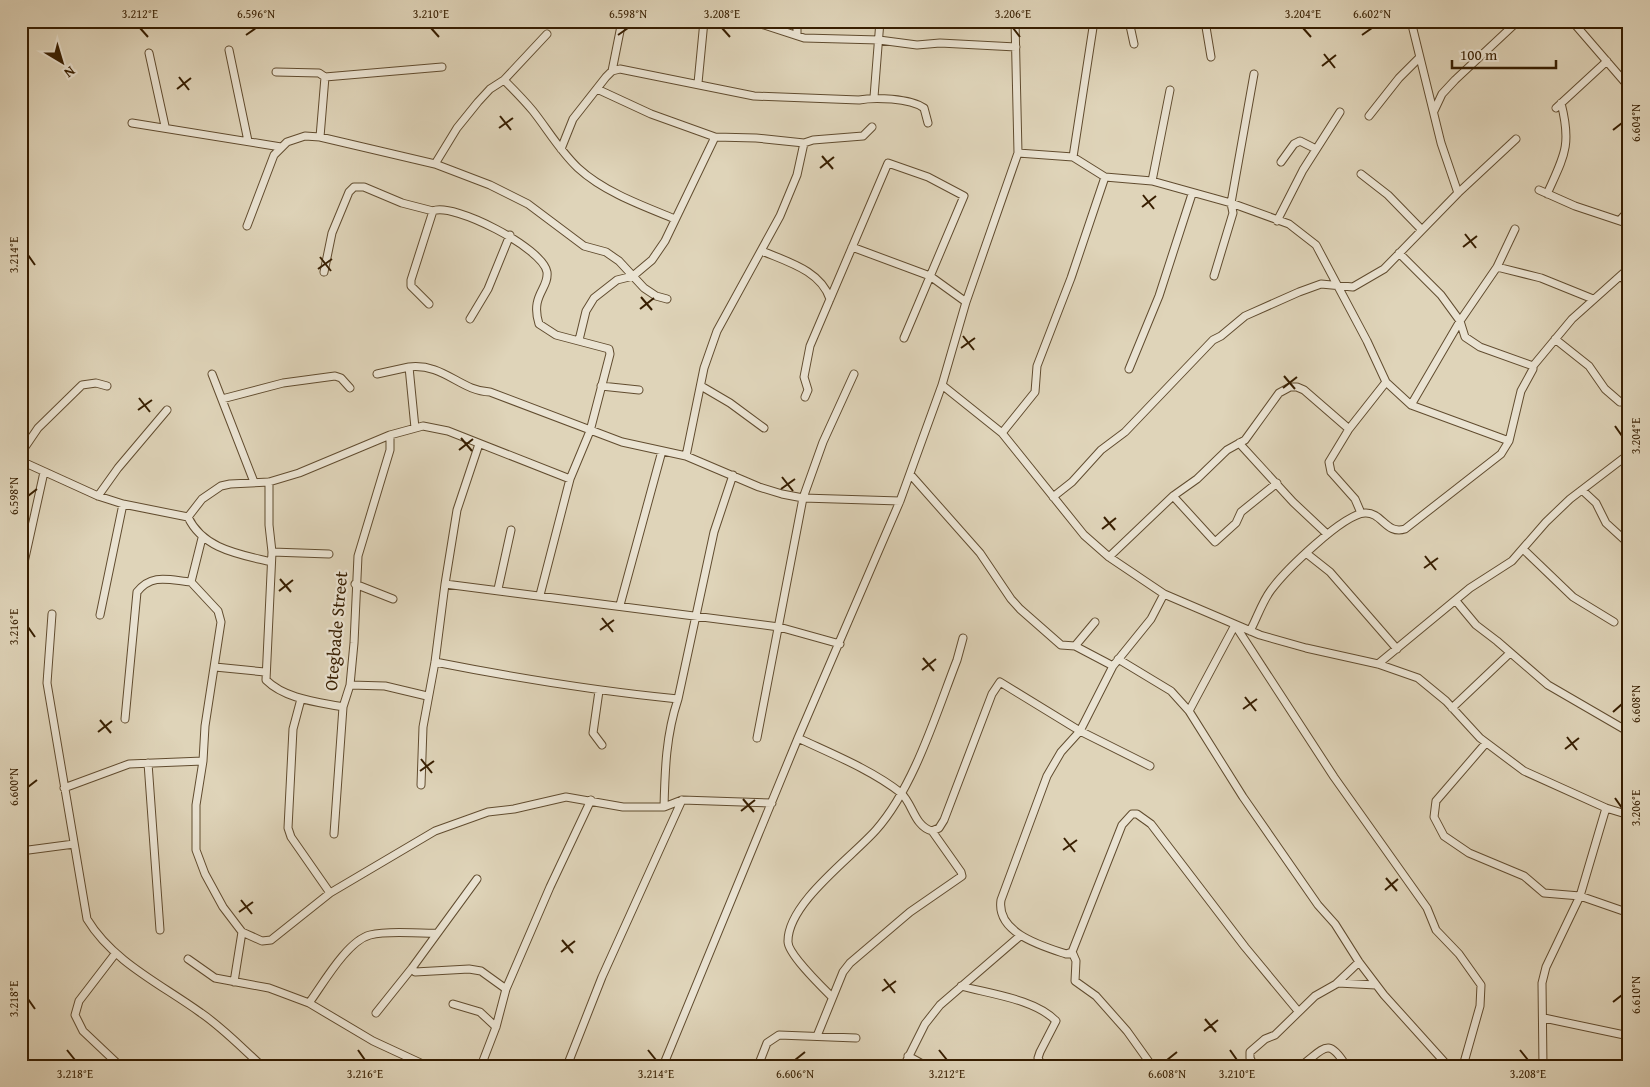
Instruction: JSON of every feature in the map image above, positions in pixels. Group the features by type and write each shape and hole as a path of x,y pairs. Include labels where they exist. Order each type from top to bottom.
{"street":[{"path":"560,149 573,119 612,71 622,21"},
{"path":"698,83 704,21"},
{"path":"752,21 804,38 879,40 917,45 940,43 1016,47"},
{"path":"797,21 797,35"},
{"path":"874,97 880,21"},
{"path":"663,1066 798,738 900,501 942,385 966,302 1018,153 1015,21"},
{"path":"1073,157 1094,21"},
{"path":"1129,21 1134,44"},
{"path":"1205,21 1211,57"},
{"path":"1305,21 1320,23 1363,22"},
{"path":"1411,21 1441,143 1458,193"},
{"path":"1504,21 1510,28"},
{"path":"1434,111 1442,94 1518,21"},
{"path":"1572,21 1629,87"},
{"path":"435,164 457,128 490,88 504,80 547,34"},
{"path":"229,50 248,141"},
{"path":"149,53 165,126"},
{"path":"1369,116 1399,78 1419,58"},
{"path":"1547,194 1566,150 1567,124 1559,105 1607,61"},
{"path":"276,72 320,74 325,77 442,66"},
{"path":"612,71 631,71 698,83 754,96 859,100 874,97 920,105 927,114 928,124"},
{"path":"1214,276 1233,214 1231,203 1254,74"},
{"path":"320,137 325,77"},
{"path":"504,80 533,112 560,149 578,168 597,182 644,207 675,220"},
{"path":"597,89 651,114 715,137 756,138 804,143 814,140 863,136 872,127"},
{"path":"1152,181 1170,90"},
{"path":"1278,221 1316,149 1340,112"},
{"path":"132,123 165,126 281,147"},
{"path":"247,226 268,166 281,147 297,138 320,137 435,164 528,204 584,246 606,252 619,261 644,288 656,296 667,299"},
{"path":"579,340 586,310 594,298 617,280 633,276 652,260 675,220 715,137"},
{"path":"1053,497 1072,482 1101,450 1125,432 1212,340 1221,336 1245,316 1320,284 1353,287 1364,283 1384,269 1458,193 1516,139"},
{"path":"1281,162 1294,144 1300,141 1316,149"},
{"path":"686,456 701,386 717,331 762,251 794,184 804,143"},
{"path":"1018,153 1073,157 1104,177 1152,181 1192,194 1231,203 1289,224 1316,245 1386,382 1411,405 1509,441"},
{"path":"805,397 808,390 804,377 810,346 888,163 928,176 964,196 904,338"},
{"path":"1361,174 1388,195 1422,230"},
{"path":"1002,433 1035,392 1037,366 1072,278 1104,177"},
{"path":"324,272 332,233 348,192 354,187 364,187 402,203 433,211 438,209 452,211 510,235 526,247 547,271 536,303 539,324 556,335 609,349 610,354 590,431 570,479 540,595"},
{"path":"1540,190 1575,206 1629,224"},
{"path":"1129,369 1159,296 1192,194"},
{"path":"1620,220 1629,210"},
{"path":"428,304 410,284 427,224 433,211"},
{"path":"1411,405 1460,321 1498,267 1515,229"},
{"path":"470,319 488,289 510,235"},
{"path":"852,247 930,276 966,302"},
{"path":"762,251 817,277 827,288 830,299"},
{"path":"1399,252 1421,272 1460,321 1465,337 1480,347 1533,366"},
{"path":"1498,267 1541,278 1593,299"},
{"path":"1250,631 1270,591 1306,553 1328,534 1361,514 1374,515 1385,525 1398,531 1405,529 1501,454 1509,441 1518,410 1518,400 1533,366 1555,339 1593,299 1629,268"},
{"path":"1621,276 1629,285"},
{"path":"1555,339 1589,366 1605,389 1620,402"},
{"path":"377,374 418,366 437,369 480,392 490,392 590,431 622,442 686,456 759,487 803,498 900,501"},
{"path":"409,367 415,428"},
{"path":"212,374 254,482"},
{"path":"757,738 803,498 824,442 854,374"},
{"path":"222,399 283,383 335,376 341,378 350,388"},
{"path":"1361,514 1355,499 1329,467 1331,456 1349,429 1386,382"},
{"path":"21,457 23,450 38,428 82,385 96,383 107,386"},
{"path":"942,385 1002,433 1084,535 1109,558 1164,594 1250,631 1306,648 1378,664 1418,678 1486,742 1524,771 1606,808 1629,815"},
{"path":"601,386 639,390"},
{"path":"701,386 730,403 764,428"},
{"path":"1109,558 1173,496 1197,479 1226,450 1239,443 1252,432 1279,393 1297,387 1304,390 1349,429"},
{"path":"98,496 118,468 168,410"},
{"path":"188,517 202,498 221,486 269,482 298,473 390,435 415,428 440,429 570,479"},
{"name":"Otegbade Street","path":"334,834 343,707 350,685 358,556 390,450 390,435"},
{"path":"1239,443 1293,502 1328,534"},
{"path":"422,785 423,727 427,696 435,662 457,510 478,444"},
{"path":"620,605 662,451"},
{"path":"1378,664 1484,578 1512,561 1546,522 1582,490 1629,454"},
{"path":"21,461 98,496 123,504 188,517 202,538 232,552 271,562"},
{"path":"21,576 44,472"},
{"path":"910,474 980,553 1010,599 1020,609 1061,645 1075,646 1113,666"},
{"path":"664,807 665,750 669,726 678,699 714,532 733,475"},
{"path":"269,482 269,525 272,552 266,680 271,685 301,699 343,707"},
{"path":"1173,496 1215,542 1236,523 1241,512 1277,483"},
{"path":"1582,490 1596,503 1606,523 1629,544"},
{"path":"100,615 123,504"},
{"path":"498,590 511,530"},
{"path":"191,582 202,538"},
{"path":"1523,549 1572,597 1614,622"},
{"path":"272,552 329,554"},
{"path":"1306,553 1330,572 1397,649"},
{"path":"125,718 137,592 144,582 153,579 191,582 221,615 196,805 196,850 205,874 223,907 242,932 262,941 271,940 330,894 435,831 488,812 514,809 566,797 623,807 664,807 682,800 772,803"},
{"path":"355,584 393,599"},
{"path":"445,584 620,605 695,617 779,627 840,644"},
{"path":"1152,1066 1127,1031 1096,996 1075,981 1075,958 1072,954 1066,954 1020,936 1002,914 1000,906 1047,776 1061,752 1080,731 1113,666 1151,619 1164,594"},
{"path":"1456,601 1476,626 1548,685 1629,732"},
{"path":"52,614 47,683 87,919 100,938 115,954 203,1014 262,1066"},
{"path":"1075,646 1095,622"},
{"path":"1189,711 1235,625"},
{"path":"1235,625 1334,776 1427,908 1436,930 1459,954 1481,985 1480,1006 1463,1066"},
{"path":"832,997 789,949 788,934 796,914 811,896 876,830 902,794 957,660 962,638"},
{"path":"1452,708 1510,652"},
{"path":"1118,659 1171,691 1189,711 1243,797 1318,905 1335,924 1359,962 1376,985 1448,1066"},
{"path":"435,662 599,691 678,699"},
{"path":"215,667 265,672"},
{"path":"932,831 939,828 944,820 992,694 1000,682 1080,731 1150,766"},
{"path":"350,685 385,686 427,696"},
{"path":"599,691 593,733 602,745"},
{"path":"301,699 293,729 288,828 291,837 330,894"},
{"path":"798,738 854,764 902,794 917,818 932,831 962,872 962,876 910,912 858,955 843,972 816,1036"},
{"path":"1486,742 1436,801 1434,817 1439,830 1459,848 1524,876 1544,893 1580,896 1629,913"},
{"path":"64,788 105,774 118,767 148,763 203,761"},
{"path":"148,763 160,930"},
{"path":"481,1066 496,1027 506,990 550,887 591,800"},
{"path":"567,1066 602,977 682,800"},
{"path":"1543,1066 1544,1018 1542,983 1546,967 1580,896 1606,808"},
{"path":"1066,954 1074,947 1122,825 1132,814 1138,814 1151,824 1245,947 1298,1011"},
{"path":"21,851 74,844"},
{"path":"376,1013 412,968 477,879"},
{"path":"234,982 242,932"},
{"path":"309,1004 351,946 364,937 376,934 436,933"},
{"path":"904,1066 924,1024 940,1005 1020,936"},
{"path":"115,954 79,1002 74,1015 84,1031 120,1066"},
{"path":"188,959 210,976 270,988 309,1004 373,1041 426,1066"},
{"path":"1332,988 1359,962"},
{"path":"412,968 415,972 469,969 481,971 506,990"},
{"path":"1254,1066 1250,1058 1250,1052 1265,1039 1275,1035 1315,996 1338,983 1376,985"},
{"path":"961,986 1038,1007 1051,1016 1056,1021 1038,1058 1042,1066"},
{"path":"453,1004 480,1012 496,1027"},
{"path":"1544,1018 1629,1036"},
{"path":"758,1066 762,1052 774,1038 784,1034 856,1038"},
{"path":"1301,1066 1325,1048 1336,1050 1346,1066"},
{"path":"908,1056 926,1066"}]}
